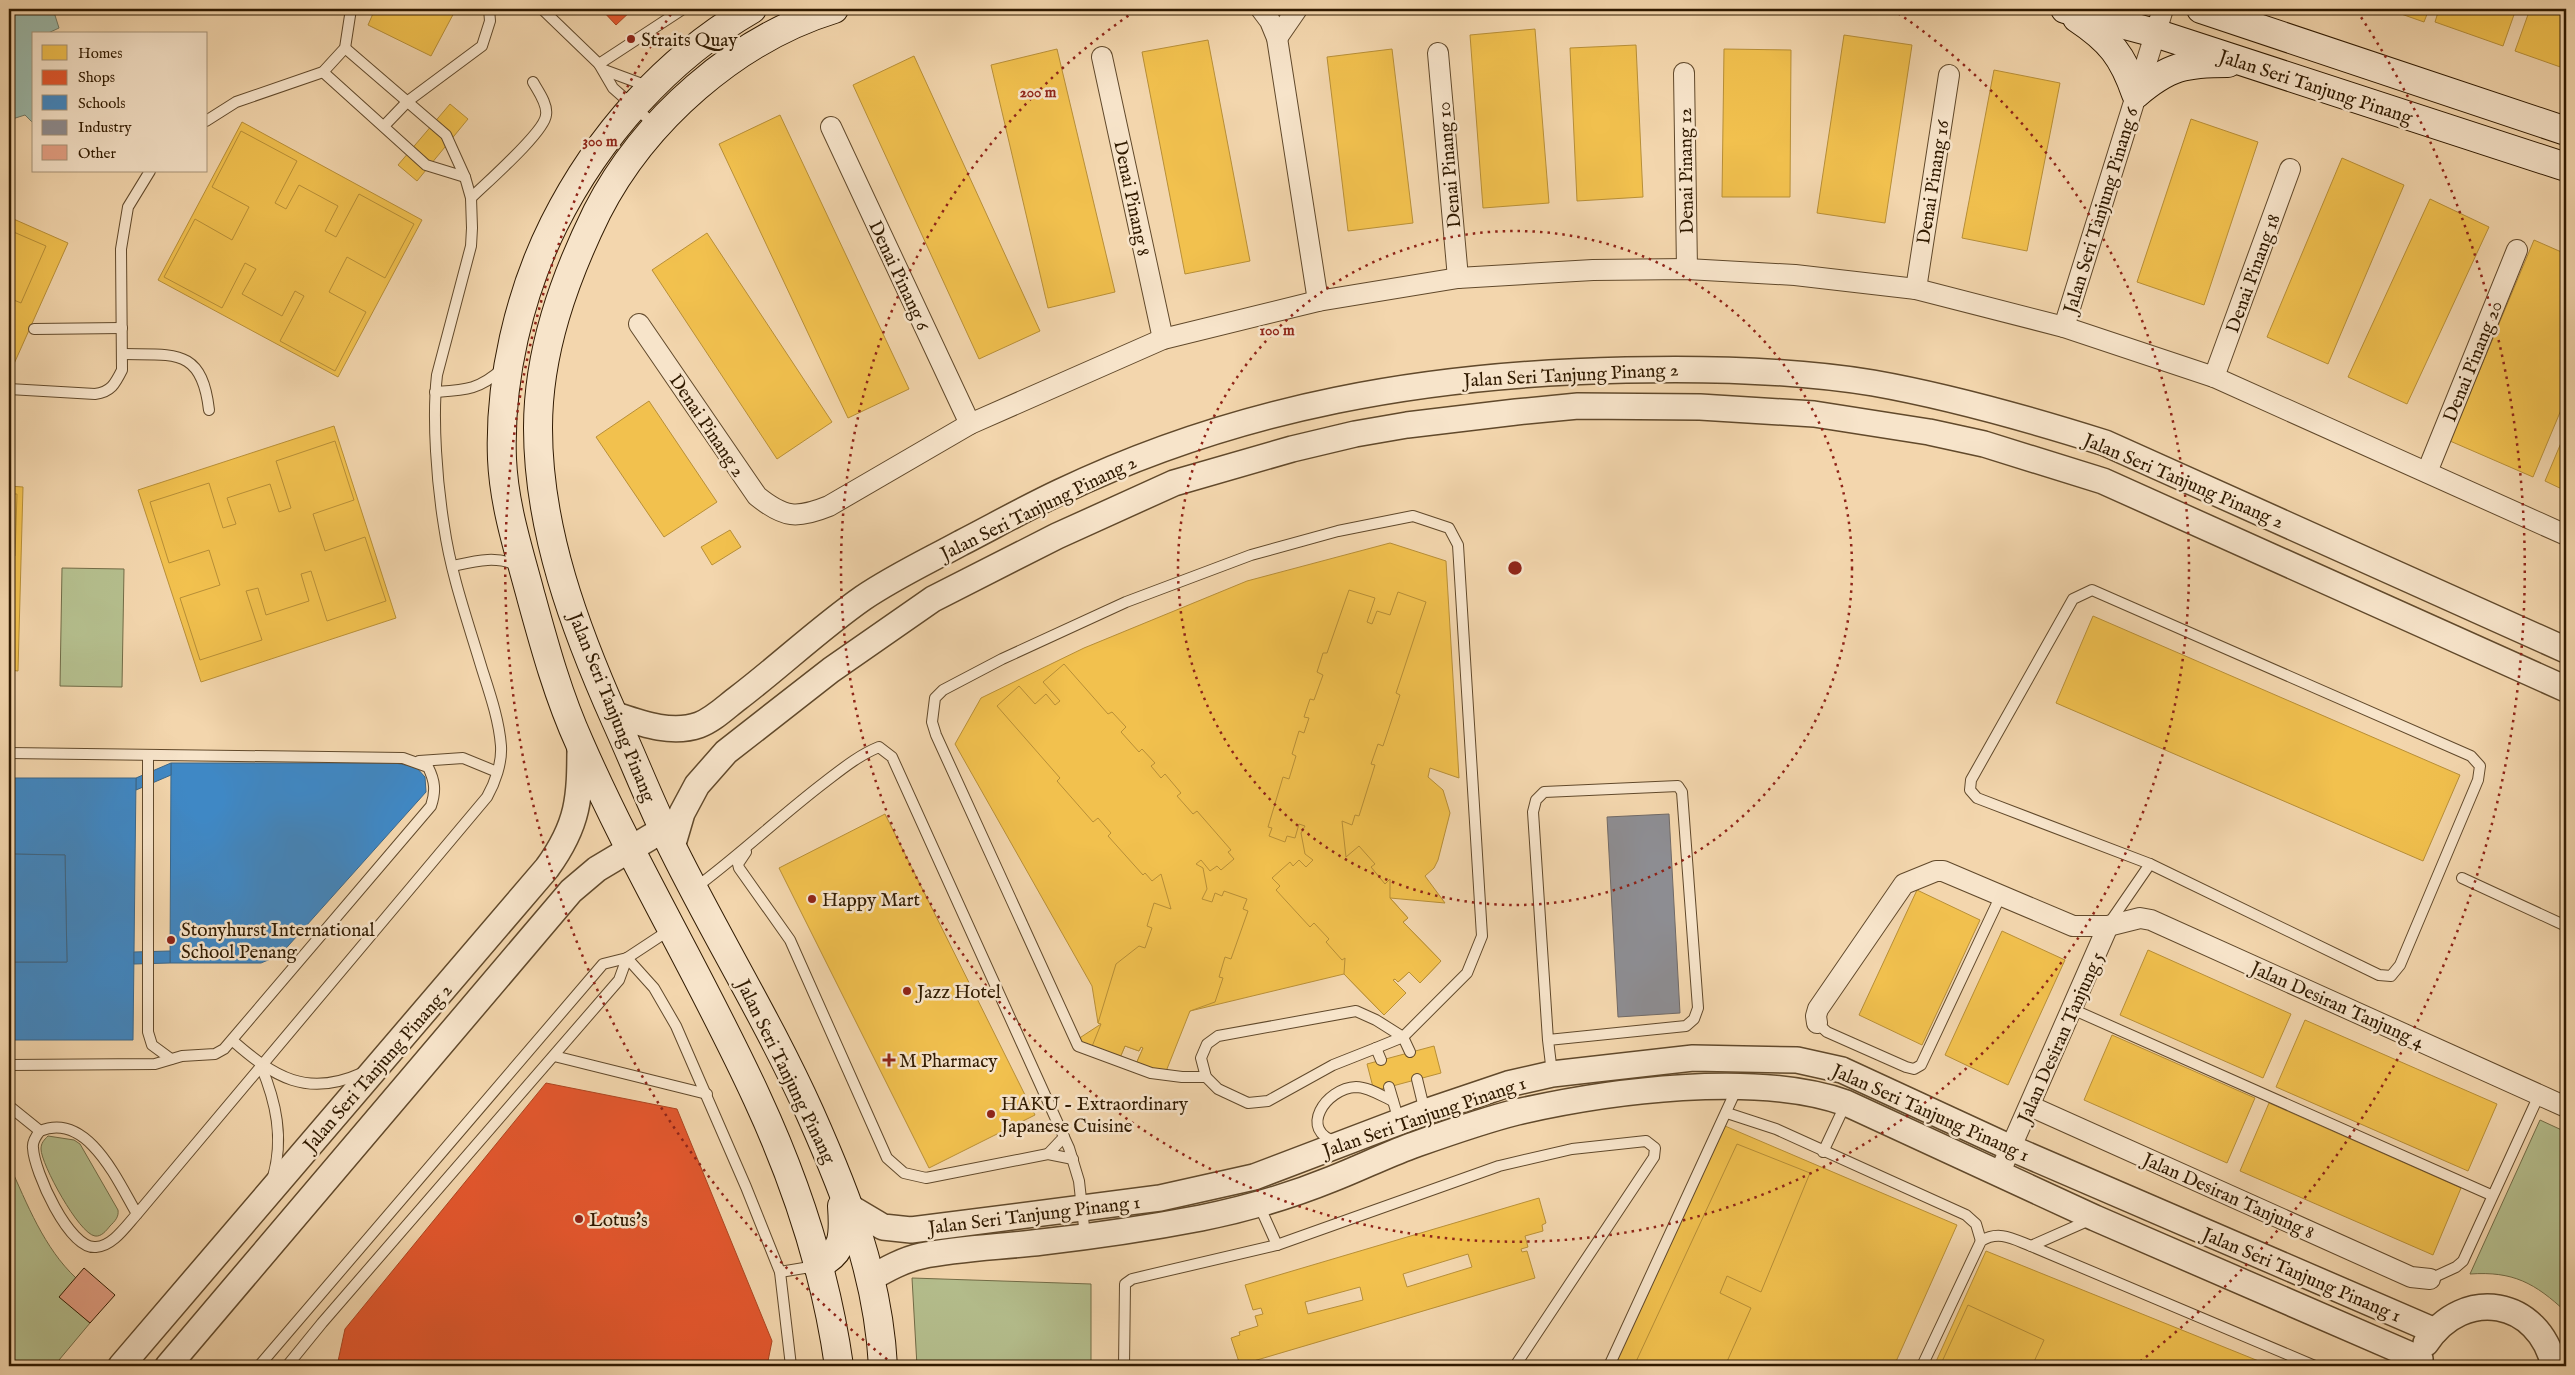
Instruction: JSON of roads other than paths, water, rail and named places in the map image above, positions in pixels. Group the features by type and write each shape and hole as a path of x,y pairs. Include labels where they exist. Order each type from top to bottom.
{"main road":[{"name":"Jalan Seri Tanjung Pinang","path":"752,9 713,34 652,87 607,136 573,186 546,241 524,303 510,362 502,418 502,460 507,508 523,569 547,654 580,744 756,1097 790,1176 817,1266 839,1366"},
{"name":"Jalan Seri Tanjung Pinang","path":"834,9 810,16 745,49 717,69 656,127 611,185 576,254 557,308 542,375 538,427 541,477 548,525 577,629 668,838 783,1053 840,1181 851,1208 871,1278 883,1366"},
{"name":"Jalan Seri Tanjung Pinang","path":"2064,9 2159,21 2243,62 2566,167"},
{"path":"2064,9 2107,40 2119,54 2136,94 2158,76 2175,68 2202,63 2243,62"},
{"name":"Jalan Seri Tanjung Pinang","path":"2214,11 2566,131"},
{"path":"817,1266 830,1260 839,1249 843,1223 840,1181"}],"street":[{"path":"1261,9 1270,20 1277,38 1318,301"},
{"path":"1277,38 1297,9"},
{"name":"Jalan Seri Tanjung Pinang 6","path":"2064,327 2159,21"},
{"name":"Denai Pinang 10","path":"1438,53 1458,278"},
{"name":"Denai Pinang 8","path":"1102,58 1163,339"},
{"name":"Denai Pinang 12","path":"1684,73 1687,269"},
{"name":"Denai Pinang 16","path":"1916,289 1948,75"},
{"name":"Denai Pinang 6","path":"831,126 970,424"},
{"name":"Denai Pinang 18","path":"2214,376 2290,169"},
{"name":"Denai Pinang 20","path":"2428,472 2517,250"},
{"path":"970,424 1163,339 1318,301 1458,278 1593,270 1687,269 1796,275 1916,289 2064,327 2214,376 2566,535"},
{"name":"Denai Pinang 2","path":"639,324 757,496 771,508 787,515 807,515 829,506 970,424"},
{"name":"Jalan Seri Tanjung Pinang 2","path":"613,714 642,724 670,729 700,725 864,598 927,561 1059,492 1136,458 1213,430 1288,409 1438,382 1524,373 1601,370 1696,368 1775,373 1870,383 1956,400 2034,421 2105,443 2566,650"},
{"name":"Jalan Seri Tanjung Pinang 2","path":"168,1366 571,891 597,869 631,848 668,838 696,785 726,752 831,670 933,599 1057,536 1174,483 1292,449 1355,434 1407,425 1578,406 1700,407 1814,414 1929,432 1993,446 2104,481 2566,689"},
{"name":"Jalan Seri Tanjung Pinang 2","path":"121,1366 547,868 561,849 576,813 580,784 580,744"},
{"name":"Jalan Desiran Tanjung 4","path":"1818,1022 1816,1016 1818,1009 1904,884 1936,871 1943,871 2073,926 2108,926 2140,918 2151,920 2566,1107"},
{"name":"Jalan Desiran Tanjung 5","path":"2012,1148 2108,926"},
{"name":"Jalan Seri Tanjung Pinang 1","path":"851,1208 884,1227 911,1230 1160,1198 1254,1177 1342,1143 1396,1111 1425,1112 1508,1084 1552,1074 1693,1058 1797,1060 1842,1070 2012,1148 2434,1331"},
{"name":"Jalan Seri Tanjung Pinang 1","path":"871,1278 894,1265 920,1256 1085,1237 1202,1218 1259,1205 1331,1180 1409,1147 1525,1111 1610,1096 1695,1087 1737,1086 1795,1090 1825,1096 1846,1103 2000,1172 2095,1218 2420,1362"},
{"name":"Jalan Desiran Tanjung 8","path":"2030,1106 2411,1277 2430,1278"},
{"path":"1396,1111 1409,1147"},
{"path":"2000,1172 2012,1148"},
{"path":"2420,1362 2434,1331 2449,1317 2468,1309 2487,1306 2507,1310 2525,1318 2540,1332 2550,1349 2554,1366"}],"lane":[{"path":"208,120 236,102 323,72 345,48 351,9"},
{"path":"384,126 408,101 482,46 490,21 489,9"},
{"path":"542,9 602,67 610,85 632,108 656,127"},
{"path":"602,67 683,9"},
{"path":"137,1214 113,1173 90,1142 70,1129 57,1127 40,1131 32,1146 34,1159 56,1210 76,1239 84,1245 94,1248 103,1246 137,1214 487,797 497,772 501,748 497,719 453,566 444,527 438,478 435,392 440,359 470,246 472,228 470,198 465,177 446,135 345,48"},
{"path":"602,67 652,87"},
{"path":"323,72 426,165 465,177"},
{"path":"470,198 539,130 546,115 544,101 534,82"},
{"path":"9,389 95,394 106,392 114,387 122,370 123,354 121,249 128,207 149,172"},
{"path":"34,329 122,328"},
{"path":"123,354 168,355 183,358 200,374 206,387 210,410"},
{"path":"435,392 469,390 480,386 510,362"},
{"path":"1206,1077 1182,1077 1151,1073 1078,1046 936,735 932,722 934,698 943,690 1002,659 1126,602 1251,555 1338,531 1413,516 1449,528 1458,545 1482,936 1467,972 1403,1038 1333,1065 1268,1101 1248,1103 1233,1098 1218,1089 1206,1077 1201,1058 1207,1044 1218,1036 1356,1011 1376,1020 1403,1038 1410,1052"},
{"path":"453,566 478,560 500,559 523,569"},
{"path":"2092,590 2471,756 2480,766 2478,780 2404,956 2391,976 2379,976 2150,864 1977,798 1970,790 1971,780 2073,599 2092,590"},
{"path":"689,880 703,882 791,808 863,754 879,748 892,757 1073,1159 1085,1237"},
{"path":"9,753 403,758 418,761 463,758 497,772"},
{"path":"148,755 148,1032 152,1044 171,1059"},
{"path":"9,1065 156,1064 171,1059 215,1054 232,1041 431,806 436,792 434,778 428,767 418,761"},
{"path":"1548,1040 1686,1026 1694,1019 1698,1008 1682,792 1678,786 1544,792 1536,800 1533,812 1548,1040 1552,1074"},
{"path":"750,844 738,864 755,893"},
{"path":"2108,926 2150,864"},
{"path":"703,906 706,886 727,870 734,870 755,893 790,940 887,1158 904,1173 926,1178 1048,1154 1073,1159"},
{"path":"2462,878 2566,926"},
{"path":"1818,1022 1827,1032 1906,1067 1914,1069 1921,1065 2001,895"},
{"path":"259,1366 604,964 627,958 672,929"},
{"path":"287,1366 322,1323 619,980 627,958"},
{"path":"627,958 654,988 676,1026 707,1094 780,1272 791,1366"},
{"path":"2072,1009 2492,1195"},
{"path":"232,1041 261,1066 293,1080 326,1085 342,1082 378,1065"},
{"path":"1376,1048 1381,1060"},
{"path":"554,1056 707,1094"},
{"path":"261,1066 274,1104 280,1141 277,1163 268,1194"},
{"path":"1417,1079 1425,1112"},
{"path":"1609,1366 1727,1113 1737,1086"},
{"path":"1342,1143 1324,1136 1317,1126 1318,1114 1326,1100 1345,1088 1358,1087 1396,1111"},
{"path":"1389,1088 1396,1111"},
{"path":"2430,1278 2456,1267 2463,1261 2539,1095"},
{"path":"1823,1152 1846,1103"},
{"path":"9,1106 40,1131"},
{"path":"1727,1113 1776,1129 1823,1152 1966,1215 1976,1224 1981,1241"},
{"path":"1048,1154 1064,1138"},
{"path":"1124,1366 1125,1284 1132,1279 1277,1245 1499,1166 1572,1149 1646,1141 1652,1144 1656,1148 1654,1157 1515,1366"},
{"path":"1259,1205 1277,1245"},
{"path":"2031,1246 2095,1218"},
{"path":"1922,1366 1981,1241 1990,1235 2004,1235 2315,1366"},
{"path":"780,1272 817,1266"}],"place":[{"name":"Straits Quay","path":"631,39"},
{"name":"Happy Mart","path":"812,899"},
{"name":"Stonyhurst International School Penang","path":"171,940"},
{"name":"Jazz Hotel","path":"907,991"},
{"name":"M Pharmacy","path":"889,1060"},
{"name":"HAKU - Extraordinary Japanese Cuisine","path":"991,1114"},
{"name":"Lotus's","path":"579,1219"}]}
